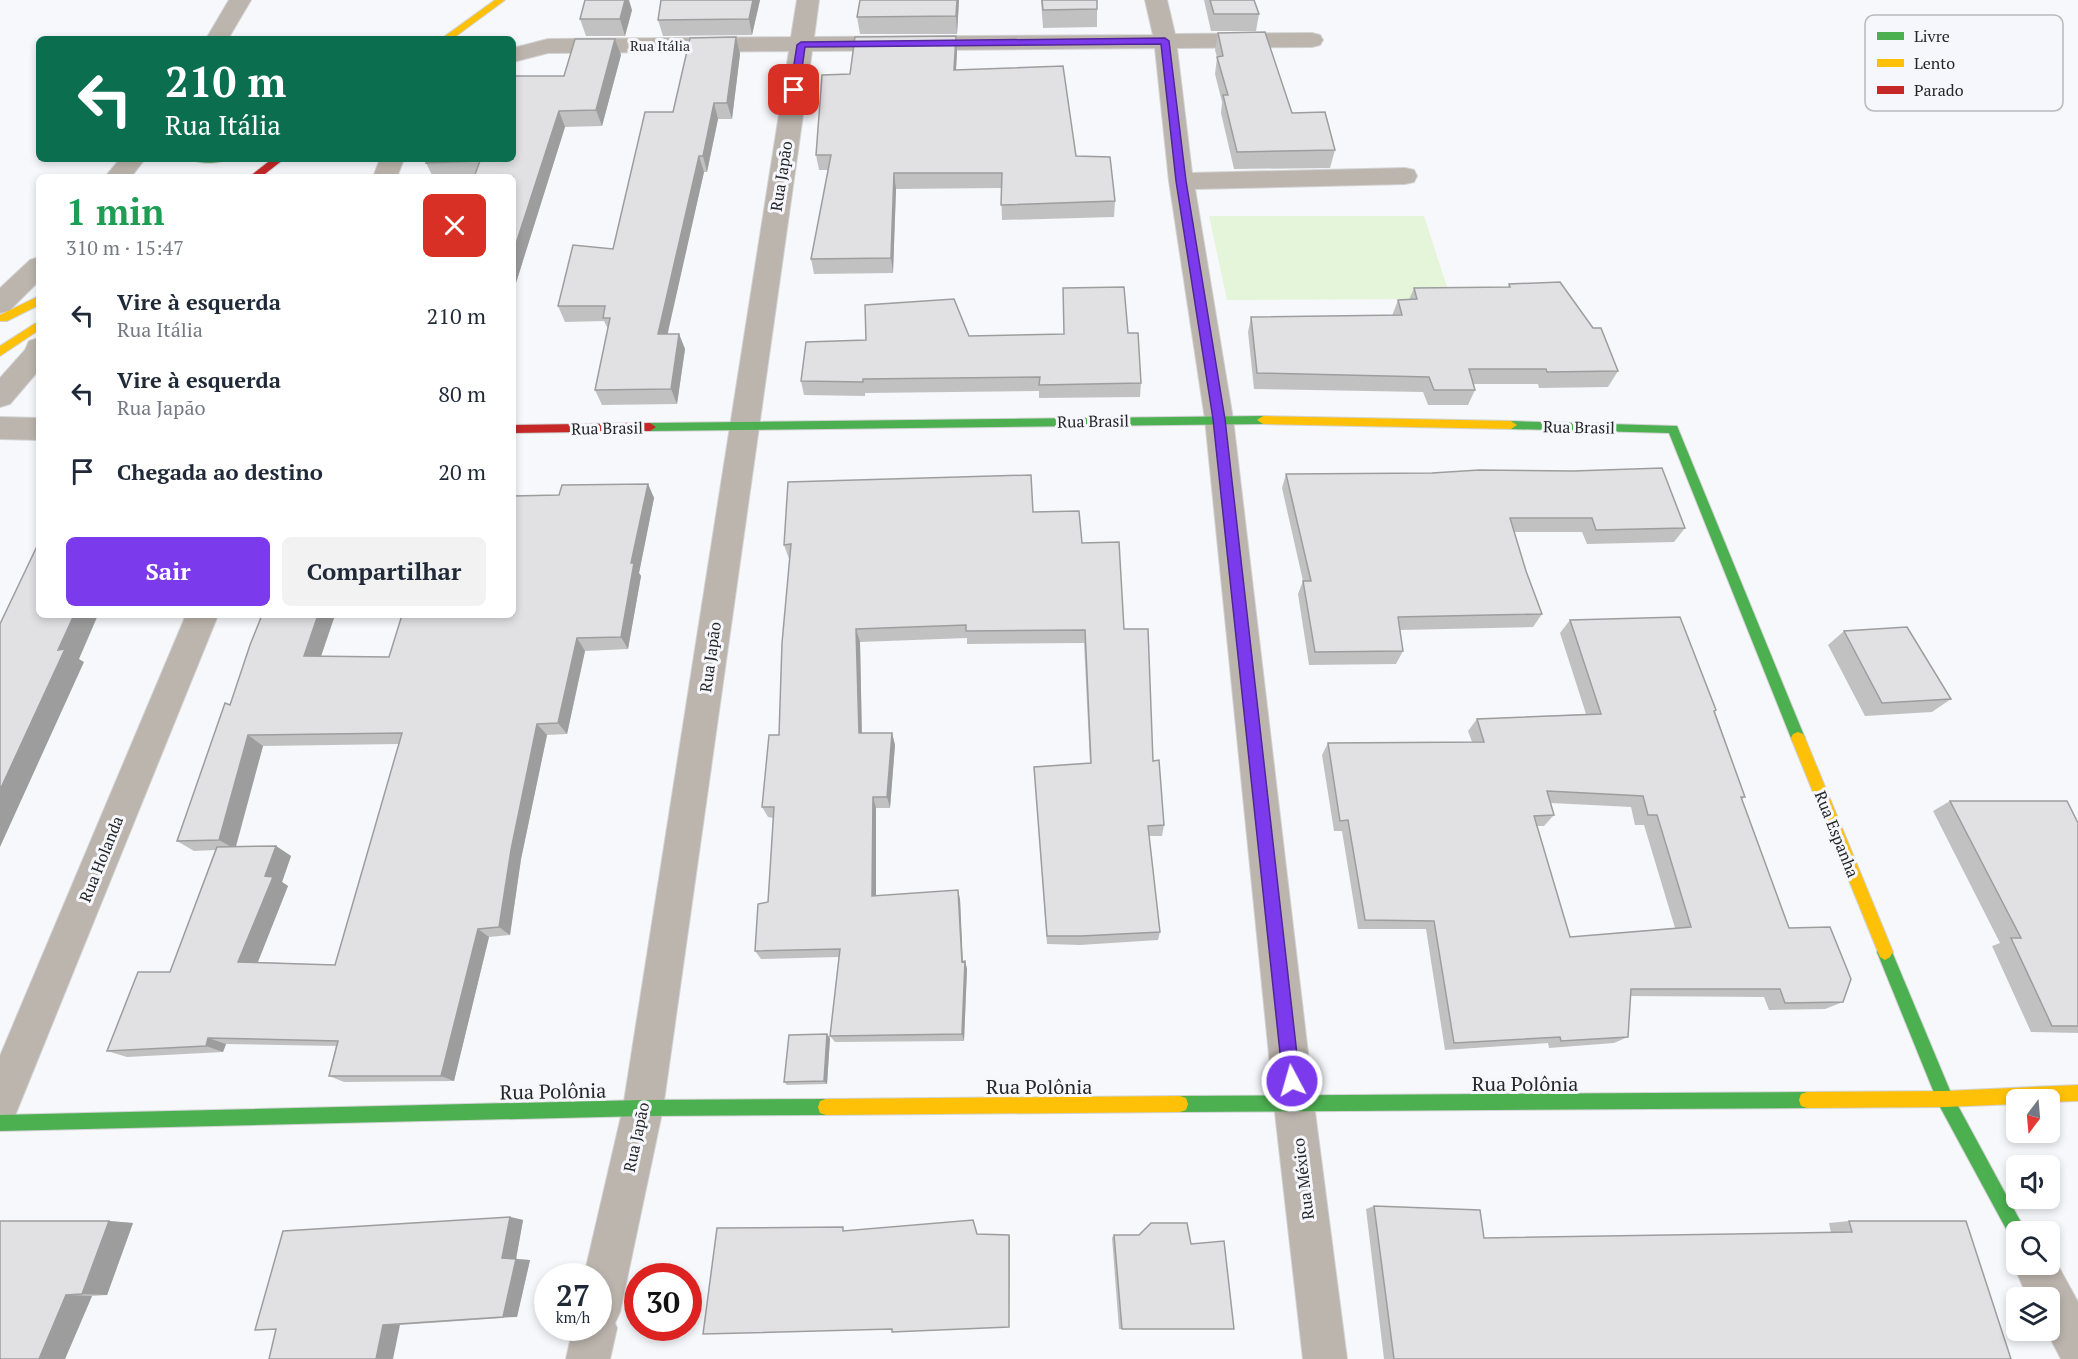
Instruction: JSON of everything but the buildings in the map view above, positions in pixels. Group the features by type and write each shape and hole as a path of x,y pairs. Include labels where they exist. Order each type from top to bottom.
{"main road":[{"path":"450,36 501,0"},
{"path":"258,174 275,162"},
{"path":"0,352 36,335"},
{"name":"Rua Brasil","path":"516,429 1219,419 1673,429"},
{"name":"Rua Espanha","path":"1673,429 1945,1099 2011,1221"},
{"name":"Rua Polônia","path":"0,1123 643,1108 1945,1099 2078,1094"}],"street":[{"path":"219,36 240,0"},
{"name":"Rua Japão","path":"609,1263 643,1108 808,0"},
{"name":"Rua México","path":"1156,0 1165,41 1181,181 1219,419 1294,1104 1325,1359"},
{"name":"Rua Itália","path":"516,54 548,46 1312,40"},
{"path":"120,174 130,162"},
{"path":"1181,181 1405,176"},
{"path":"36,270 1,313 36,332"},
{"path":"0,397 36,339"},
{"path":"0,428 36,429"},
{"name":"Rua Holanda","path":"0,1104 201,618"},
{"path":"2040,1275 2078,1346"},
{"path":"588,1359 592,1341"}],"green space":[{"path":"1209,216 1424,216 1451,299 1227,300"}],"traffic: fast":[{"path":"650,427 1263,420"},
{"path":"1511,425 1673,429 1798,738"},
{"path":"1885,952 1945,1099 2011,1221"},
{"path":"1180,1104 1807,1100"},
{"path":"0,1123 643,1108 826,1107"}],"traffic: slow":[{"path":"450,36 501,0"},
{"path":"3,318 36,302"},
{"path":"0,352 36,327"},
{"path":"1263,420 1511,425"},
{"path":"1798,738 1885,952"},
{"path":"1807,1100 1945,1099 2078,1093"},
{"path":"826,1107 1180,1104"}],"traffic: jam":[{"path":"258,174 275,162"},
{"path":"516,429 650,427"}],"route":[{"path":"794,90 801,45 1165,41 1181,181 1219,419 1292,1081"}]}
